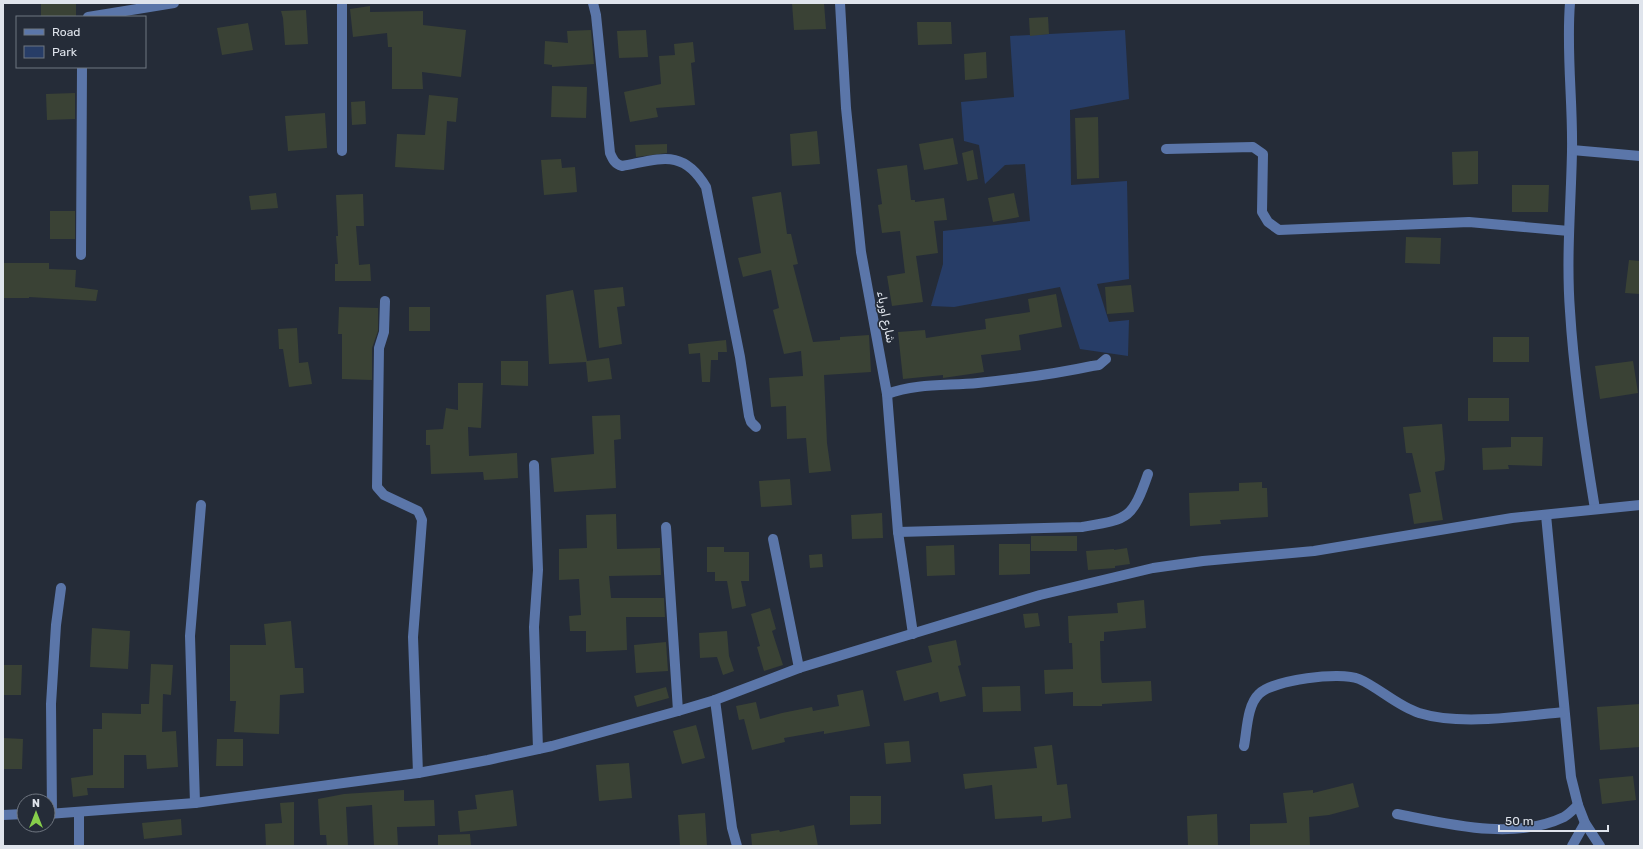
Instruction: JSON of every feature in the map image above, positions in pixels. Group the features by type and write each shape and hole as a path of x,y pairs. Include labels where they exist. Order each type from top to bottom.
{"street":[{"path":"94,16 174,3"},
{"path":"342,3 342,152"},
{"path":"593,3 610,153 616,164 622,166 672,159 681,161 690,166 700,177 706,187 740,357 749,416 751,422 756,427"},
{"name":"شارع اورباء","path":"840,3 846,108 861,252 887,394 898,532 913,634"},
{"path":"1570,3 1569,54 1572,150 1569,231 1570,310 1577,393 1595,509"},
{"path":"81,255 82,68"},
{"path":"1166,149 1253,147 1263,154 1262,212 1268,222 1279,230 1469,222 1569,231"},
{"path":"1572,150 1640,156"},
{"path":"385,301 384,332 379,348 378,487 384,495 418,511 422,520 413,637 418,773"},
{"path":"887,394 903,388 924,385 978,383 1028,378 1099,365 1106,359"},
{"path":"534,465 538,570 534,627 538,749"},
{"path":"898,532 1082,527 1109,522 1124,517 1132,511 1141,495 1148,474"},
{"path":"195,803 190,649 201,505"},
{"path":"56,814 195,803 418,773 538,749 715,700 799,668 1040,595 1153,568 1203,561 1314,551 1512,518 1640,505"},
{"path":"1546,515 1571,778 1578,805 1585,823 1600,846"},
{"path":"666,527 678,711"},
{"path":"773,539 799,668"},
{"path":"50,793 51,704 56,625 61,588"},
{"path":"1244,746 1249,712 1259,694 1293,680 1327,676 1358,678 1393,700 1419,713 1446,717 1497,718 1564,712"},
{"path":"715,700 732,828 737,846"},
{"path":"1397,814 1452,826 1474,828 1510,828 1534,826 1554,821 1565,816 1578,805"},
{"path":"79,812 79,846"},
{"path":"3,815 16,814"},
{"path":"1572,846 1585,823"}],"green space":[{"path":"1125,30 1129,99 1070,110 1071,185 1127,181 1129,279 1097,284 1109,322 1129,320 1128,356 1080,349 1060,287 954,307 931,306 943,264 943,231 1030,221 1025,164 1005,165 985,184 979,145 964,141 961,102 1014,97 1010,36"}],"building":[{"path":"41,3 76,3 76,16 41,16"},
{"path":"792,3 824,3 826,29 794,30"},
{"path":"370,6 370,12 423,11 423,25 466,30 461,77 422,72 423,89 392,89 392,47 388,47 387,33 353,37 350,9"},
{"path":"306,10 308,44 285,45 281,11"},
{"path":"1048,17 1049,34 1030,36 1029,18"},
{"path":"917,22 951,22 952,44 918,45"},
{"path":"248,23 253,50 222,55 217,28"},
{"path":"591,30 594,64 552,67 552,65 544,64 545,41 568,43 567,31"},
{"path":"646,30 648,57 619,58 617,31"},
{"path":"693,42 695,62 691,63 695,105 656,108 658,117 630,122 624,92 661,84 659,56 675,55 674,44"},
{"path":"986,52 987,78 965,80 964,54"},
{"path":"552,86 587,87 586,118 551,117"},
{"path":"75,93 75,119 47,120 46,94"},
{"path":"429,95 458,98 456,122 447,121 444,170 395,167 397,134 425,135"},
{"path":"365,101 366,124 352,125 351,102"},
{"path":"325,113 327,148 288,151 285,116"},
{"path":"1098,117 1099,178 1077,179 1075,118"},
{"path":"817,131 820,164 792,166 790,134"},
{"path":"953,138 958,164 924,170 919,144"},
{"path":"667,144 667,153 636,157 635,145"},
{"path":"973,150 978,179 967,181 962,153"},
{"path":"1478,151 1478,184 1453,185 1452,152"},
{"path":"561,159 562,168 575,167 577,192 544,195 541,160"},
{"path":"907,165 911,200 915,200 915,202 944,198 947,220 934,221 938,253 916,256 923,302 892,306 887,276 905,273 900,231 882,233 878,205 882,204 877,169"},
{"path":"1512,185 1549,185 1548,212 1512,212"},
{"path":"781,192 787,234 791,234 798,264 793,265 813,342 840,340 840,337 869,335 871,372 824,375 827,443 831,471 809,473 806,438 787,439 786,406 771,407 769,378 803,376 801,351 784,354 773,310 779,308 771,270 743,277 738,258 761,253 752,197"},
{"path":"276,193 278,208 251,210 249,196"},
{"path":"1014,193 1019,217 993,222 988,198"},
{"path":"363,194 364,226 356,226 359,265 370,264 371,281 335,281 335,264 338,264 336,195"},
{"path":"50,211 75,211 75,239 50,239"},
{"path":"1406,237 1441,238 1440,264 1405,263"},
{"path":"1629,260 1640,261 1640,294 1625,293"},
{"path":"3,263 49,263 49,269 76,270 75,287 98,290 96,301 29,297 3,298"},
{"path":"1131,285 1134,312 1107,314 1105,287"},
{"path":"623,287 625,306 617,307 622,344 599,348 594,290"},
{"path":"573,290 587,361 609,358 612,379 588,382 586,362 549,364 546,295"},
{"path":"1056,294 1062,327 1019,335 1021,350 981,355 984,372 943,378 943,375 903,379 898,332 925,330 926,338 986,329 985,319 1030,312 1028,299"},
{"path":"339,307 378,308 378,331 372,348 372,380 342,379 342,334 338,334"},
{"path":"409,307 430,307 430,331 409,331"},
{"path":"297,328 299,363 308,362 312,384 289,387 283,349 279,349 278,329"},
{"path":"1493,337 1529,337 1529,362 1493,362"},
{"path":"726,340 727,352 718,352 718,360 711,360 710,382 702,382 700,353 689,354 688,344"},
{"path":"501,361 528,361 528,386 501,385"},
{"path":"1633,361 1638,393 1600,399 1595,366"},
{"path":"458,383 483,383 481,428 468,427 469,456 517,453 518,478 484,480 483,472 431,474 430,445 426,445 426,430 443,429 446,408 458,410"},
{"path":"1468,398 1509,398 1509,421 1468,421"},
{"path":"620,415 621,439 614,440 616,488 554,492 551,458 594,454 592,416"},
{"path":"1442,424 1445,459 1444,470 1435,472 1443,520 1414,524 1409,494 1421,492 1412,453 1406,453 1403,427"},
{"path":"1511,437 1543,437 1542,466 1508,465 1509,469 1483,470 1482,448 1511,447"},
{"path":"790,479 792,505 761,507 759,481"},
{"path":"1262,482 1262,488 1267,488 1268,517 1220,520 1221,524 1190,526 1189,493 1239,491 1239,483"},
{"path":"882,513 883,538 852,539 851,515"},
{"path":"616,514 617,549 660,548 661,575 609,576 611,598 664,598 665,617 626,617 627,650 586,652 586,631 570,631 569,616 581,615 579,579 559,580 559,549 587,548 586,515"},
{"path":"1031,536 1077,536 1077,551 1031,551"},
{"path":"999,544 1030,544 1030,574 999,575"},
{"path":"954,545 955,575 927,576 926,546"},
{"path":"707,547 724,547 724,552 749,552 749,581 741,581 746,606 732,609 727,581 715,581 715,572 707,572"},
{"path":"1127,548 1130,564 1115,566 1115,568 1088,570 1086,551"},
{"path":"822,554 823,567 810,568 809,555"},
{"path":"1144,600 1146,628 1104,632 1104,641 1100,641 1101,679 1102,683 1151,681 1152,701 1102,704 1102,706 1073,706 1073,692 1045,694 1044,670 1073,669 1072,643 1069,643 1068,616 1118,613 1117,603"},
{"path":"770,608 776,629 772,631 783,665 764,671 757,647 760,646 751,614"},
{"path":"1038,613 1040,626 1025,628 1023,614"},
{"path":"291,621 295,668 303,668 304,693 280,695 279,734 234,732 236,701 230,701 230,645 266,645 264,624"},
{"path":"92,628 130,631 128,669 90,667"},
{"path":"727,631 729,656 734,671 723,675 717,657 700,658 699,633"},
{"path":"956,640 961,665 958,666 966,696 940,702 938,692 904,701 896,671 932,662 928,646"},
{"path":"666,642 668,671 636,673 634,645"},
{"path":"151,664 173,665 171,695 163,694 162,732 176,731 178,767 147,769 146,755 124,755 124,788 87,788 88,795 73,797 71,778 93,775 93,729 102,729 102,713 141,714 141,704 149,704"},
{"path":"3,665 22,665 21,695 3,695"},
{"path":"1020,686 1021,711 983,712 982,687"},
{"path":"666,687 669,698 637,707 634,696"},
{"path":"863,690 870,726 824,734 824,731 784,738 785,742 752,750 744,719 739,720 736,706 756,702 760,719 812,707 813,711 839,706 837,695"},
{"path":"1640,704 1640,747 1600,750 1597,707"},
{"path":"696,725 705,758 682,764 673,731"},
{"path":"3,738 23,739 22,769 3,769"},
{"path":"217,739 243,739 243,766 216,766"},
{"path":"909,741 911,762 886,764 884,743"},
{"path":"1052,745 1057,785 1067,784 1071,818 1042,822 1042,816 995,819 992,785 965,789 963,774 1037,768 1034,747"},
{"path":"629,763 632,798 599,801 596,765"},
{"path":"1633,776 1636,800 1602,804 1599,779"},
{"path":"1353,783 1359,807 1329,815 1309,817 1310,846 1250,846 1250,824 1287,823 1283,793 1313,790 1313,793"},
{"path":"404,790 404,801 434,800 435,826 397,827 398,846 374,846 372,805 346,807 348,846 327,846 326,835 320,835 318,799 344,794"},
{"path":"513,790 517,826 460,832 458,811 477,809 475,795"},
{"path":"850,796 881,796 881,824 850,825"},
{"path":"294,802 294,846 266,846 265,824 282,823 280,803"},
{"path":"705,813 707,846 680,846 678,815"},
{"path":"1217,814 1218,846 1188,846 1187,816"},
{"path":"181,819 182,835 144,839 142,823"},
{"path":"814,825 818,846 752,846 751,834 779,830 780,832"},
{"path":"470,834 471,846 438,846 438,835"}]}
